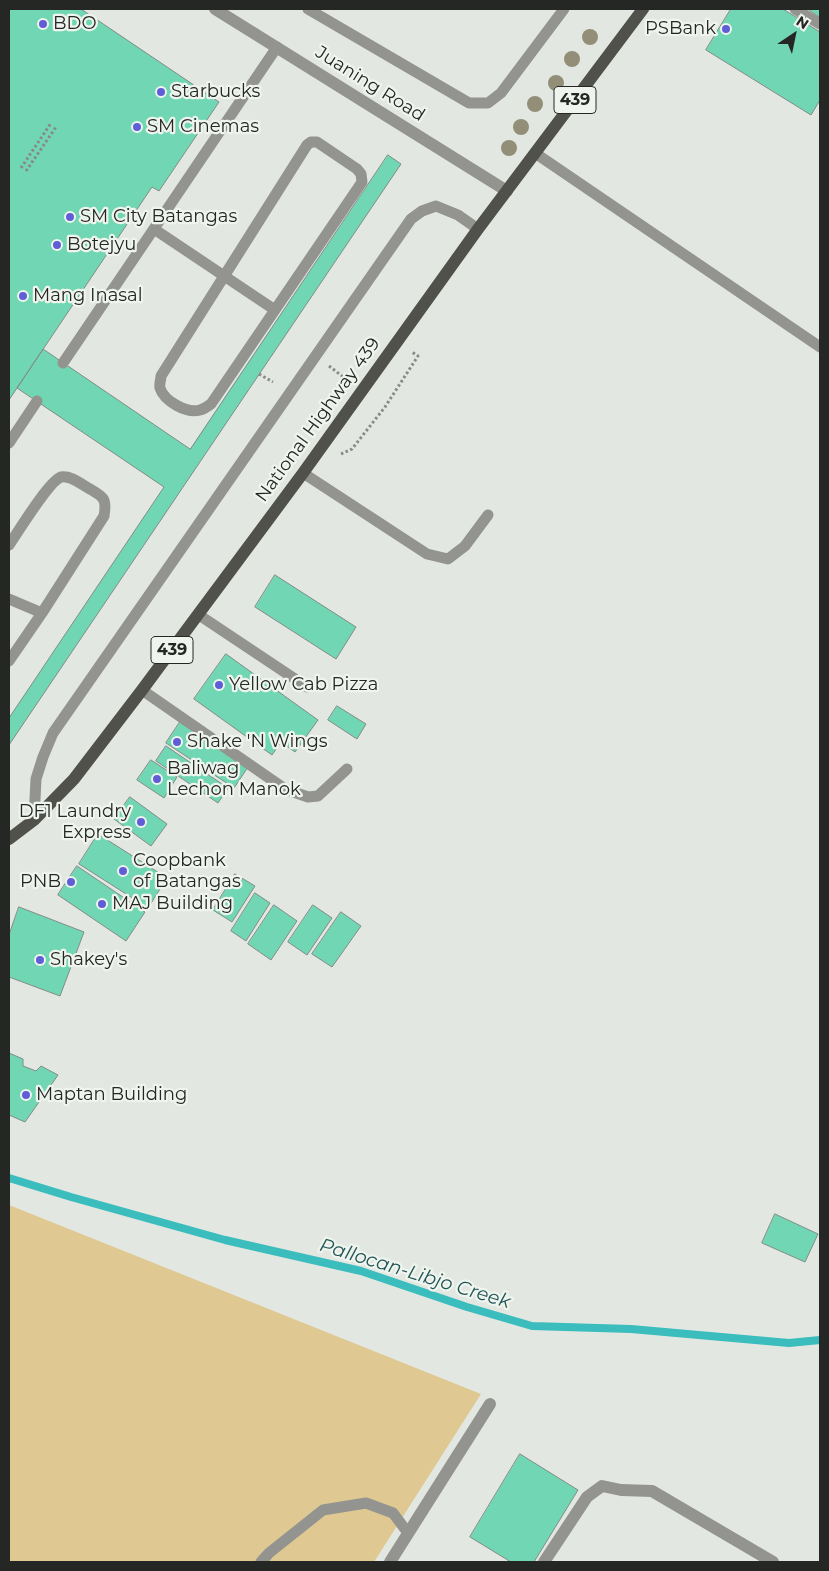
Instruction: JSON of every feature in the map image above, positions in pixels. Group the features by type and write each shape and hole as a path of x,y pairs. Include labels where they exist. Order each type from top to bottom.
{"main road":[{"name":"National Highway 439","path":"9,839 34,820 74,779 142,690 199,615 478,229 643,9"}],"street":[{"name":"Juaning Road","path":"215,9 507,191"},
{"path":"390,1562 490,1404"},
{"path":"547,1561 587,1497 602,1486 621,1490 652,1491 773,1562"}],"lane":[{"path":"308,9 469,103 488,103 501,93 564,9"},
{"path":"795,9 820,24"},
{"path":"63,363 277,47"},
{"path":"311,142 317,142 357,169 361,174 362,182 275,310 211,404 200,410 192,411 180,408 168,400 160,388 161,376 306,145 311,142"},
{"path":"535,153 820,347"},
{"path":"34,820 36,779 53,733 411,219 422,211 436,206 458,215 478,229"},
{"path":"154,229 275,310"},
{"path":"9,443 37,401"},
{"path":"302,473 426,554 441,558 448,559 466,546 488,514"},
{"path":"9,544 51,485 61,477 71,478 102,496 106,504 104,516 9,661"},
{"path":"9,599 42,613"},
{"path":"199,615 307,687"},
{"path":"142,690 285,790 308,797 318,796 347,769"},
{"path":"261,1562 269,1553 323,1510 366,1503 393,1513 408,1533"}],"path":[{"path":"21,168 52,123"},
{"path":"26,171 56,127"},
{"path":"352,449 385,407 418,356"},
{"path":"322,362 354,384"},
{"path":"259,374 273,382"},
{"path":"377,401 385,407"}],"shaded area":[{"path":"9,1205 481,1394 374,1562 9,1562"}],"building":[{"name":"SM City Batangas","path":"9,9 81,9 219,102 159,191 152,187 9,400"},
{"path":"731,9 783,9 820,32 820,100 811,115 706,50"},
{"path":"808,9 820,9 820,17"},
{"path":"388,155 401,164 9,745 9,718 164,487 17,388 43,349 190,449"},
{"path":"275,575 356,627 336,659 255,607"},
{"path":"226,654 318,720 295,752 281,742 272,755 194,699"},
{"path":"337,706 366,724 357,739 328,720"},
{"path":"180,722 248,767 234,788 166,743"},
{"path":"166,746 228,788 218,803 156,761"},
{"name":"Baliwag Lechon Manok","path":"151,760 177,777 164,798 137,780"},
{"name":"DF1 Laundry Express","path":"130,797 167,824 151,846 114,819"},
{"name":"Coopbank of Batangas","path":"98,834 167,878 148,908 79,864"},
{"name":"MAJ Building","path":"77,866 145,912 126,941 58,895"},
{"path":"235,874 255,886 232,922 213,910"},
{"path":"255,893 270,903 246,941 231,931"},
{"path":"274,905 297,921 271,960 248,944"},
{"path":"313,905 332,918 307,955 288,942"},
{"path":"19,907 84,932 60,996 9,977 9,935"},
{"path":"341,912 361,926 332,967 312,954"},
{"name":"Maptan Building","path":"9,1053 23,1059 23,1066 36,1071 41,1066 58,1075 25,1122 9,1115"},
{"path":"775,1214 818,1234 805,1262 762,1243"},
{"path":"520,1454 578,1490 534,1562 511,1562 470,1537"}],"waterway":[{"name":"Pallocan-Libjo Creek","path":"9,1178 225,1240 361,1271 467,1307 532,1326 631,1329 789,1343 820,1340"}],"place":[{"name":"BDO","path":"43,24"},
{"name":"PSBank","path":"726,29"},
{"name":"Starbucks","path":"161,92"},
{"name":"SM Cinemas","path":"137,127"},
{"name":"SM City Batangas","path":"70,217"},
{"name":"Botejyu","path":"57,245"},
{"name":"Mang Inasal","path":"23,296"},
{"name":"Yellow Cab Pizza","path":"219,685"},
{"name":"Shake 'N Wings","path":"177,742"},
{"name":"Baliwag Lechon Manok","path":"157,779"},
{"name":"DF1 Laundry Express","path":"141,822"},
{"name":"Coopbank of Batangas","path":"123,871"},
{"name":"PNB","path":"71,882"},
{"name":"MAJ Building","path":"102,904"},
{"name":"Shakey's","path":"40,960"},
{"name":"Maptan Building","path":"26,1095"}]}
